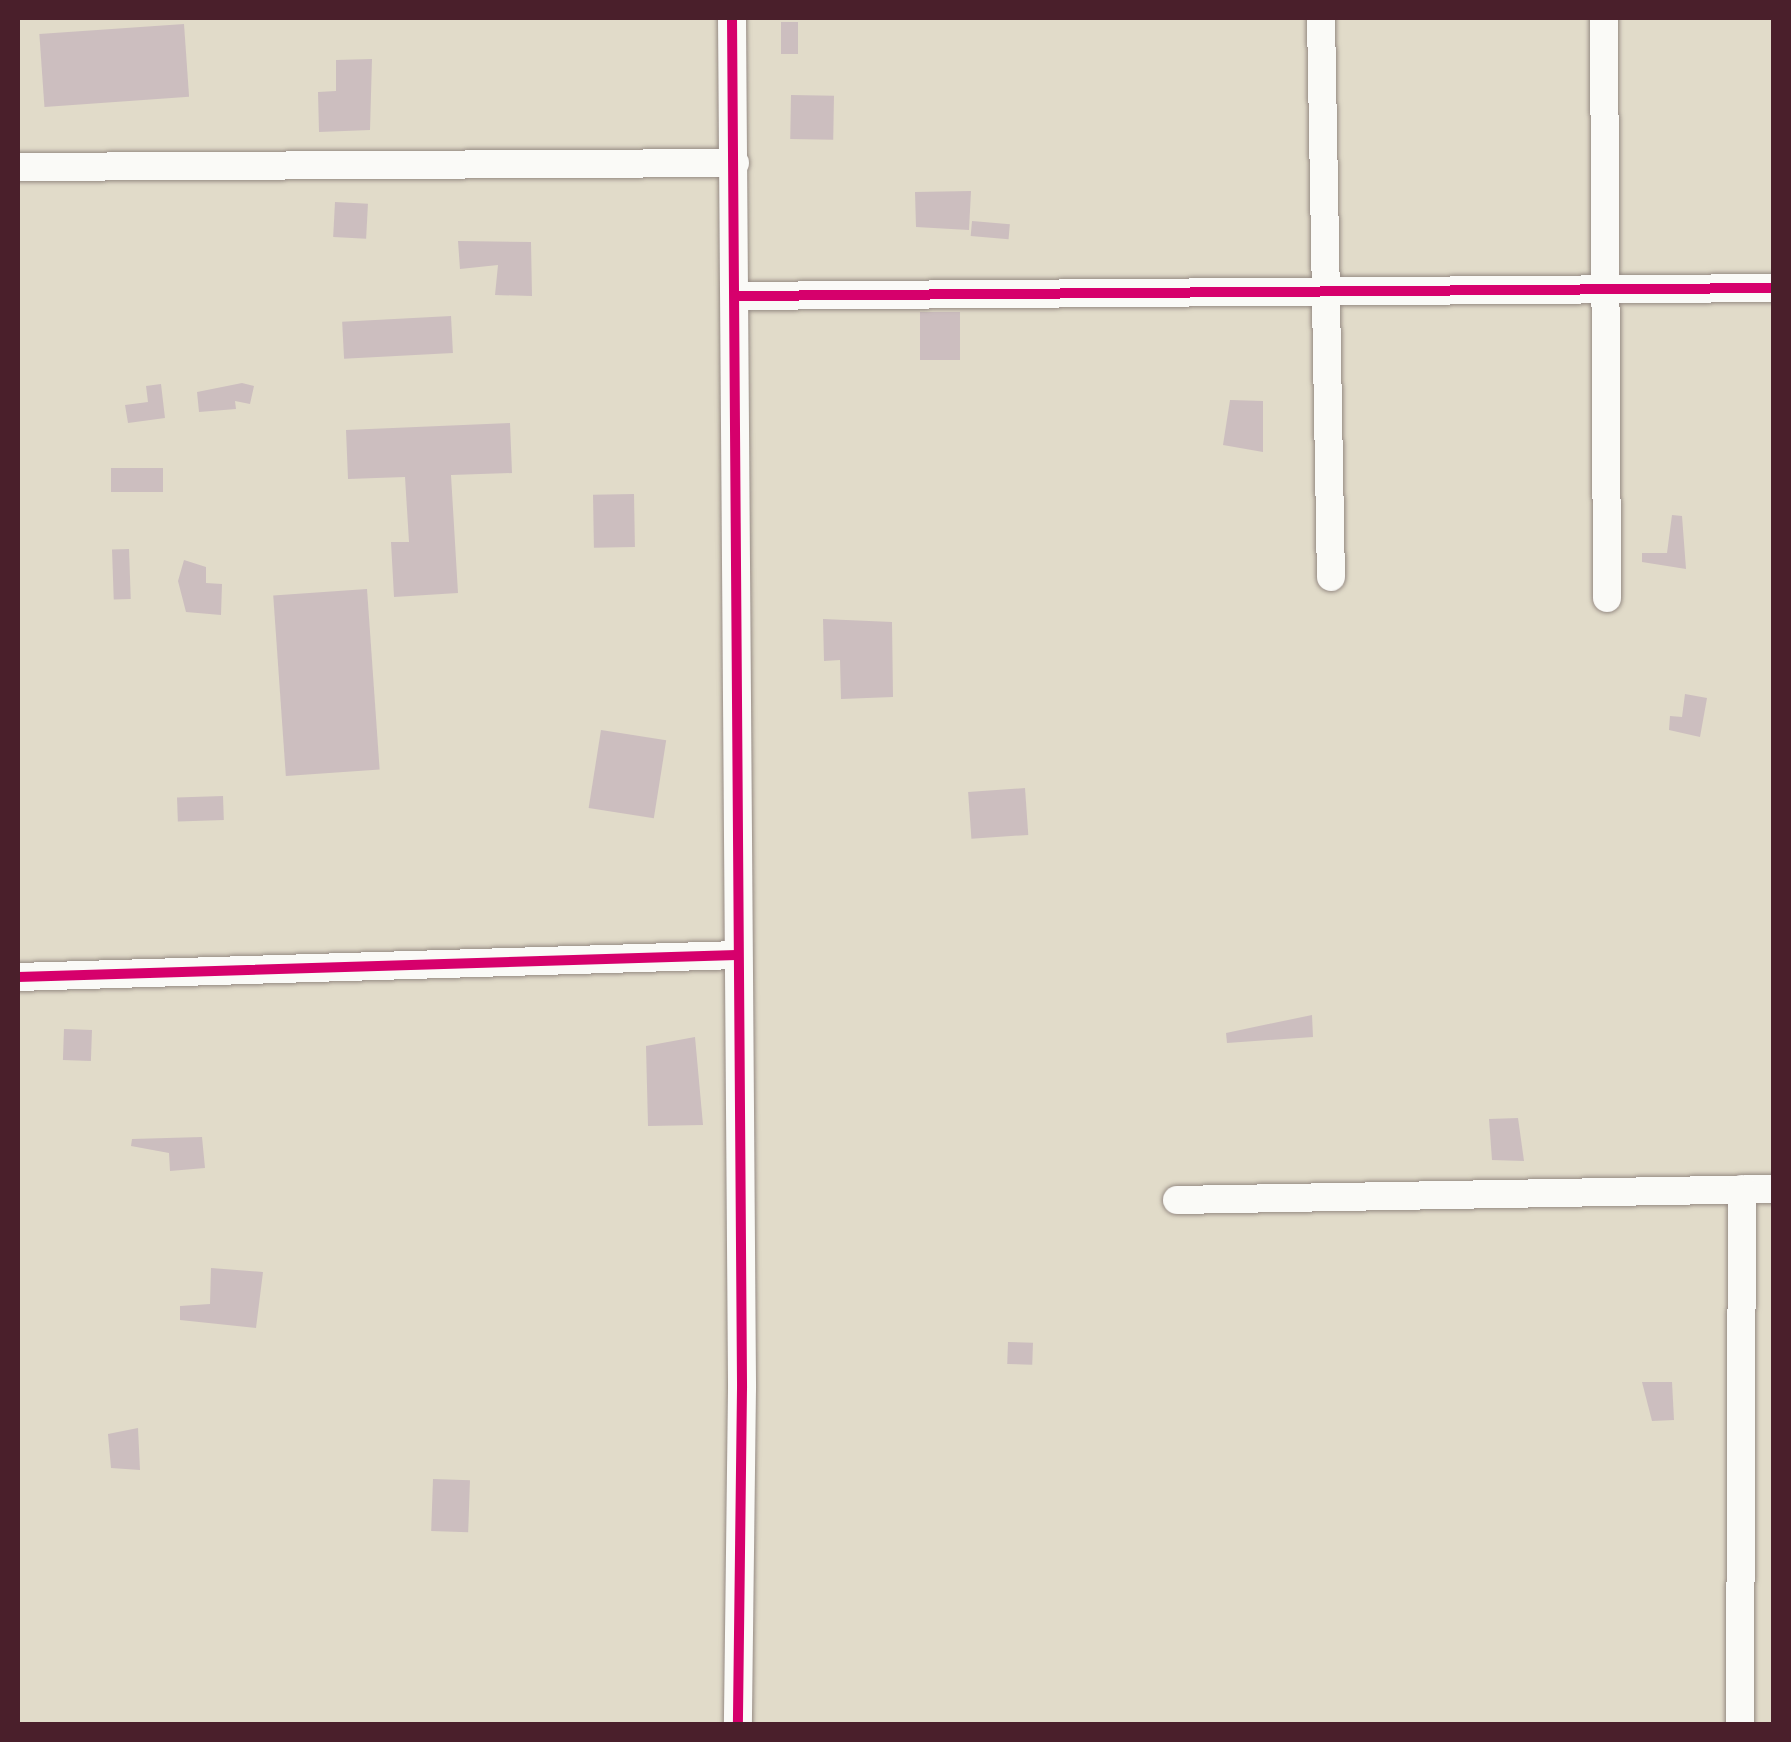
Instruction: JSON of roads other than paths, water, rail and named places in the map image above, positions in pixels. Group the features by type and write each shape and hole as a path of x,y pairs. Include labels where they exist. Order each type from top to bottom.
{"street":[{"path":"732,18 738,1724"},
{"path":"1321,18 1331,577"},
{"path":"1604,18 1607,598"},
{"path":"18,167 735,163"},
{"path":"735,296 1774,288"},
{"path":"18,977 738,955"},
{"path":"1740,1724 1742,1189"},
{"path":"1177,1200 1774,1189"}]}
